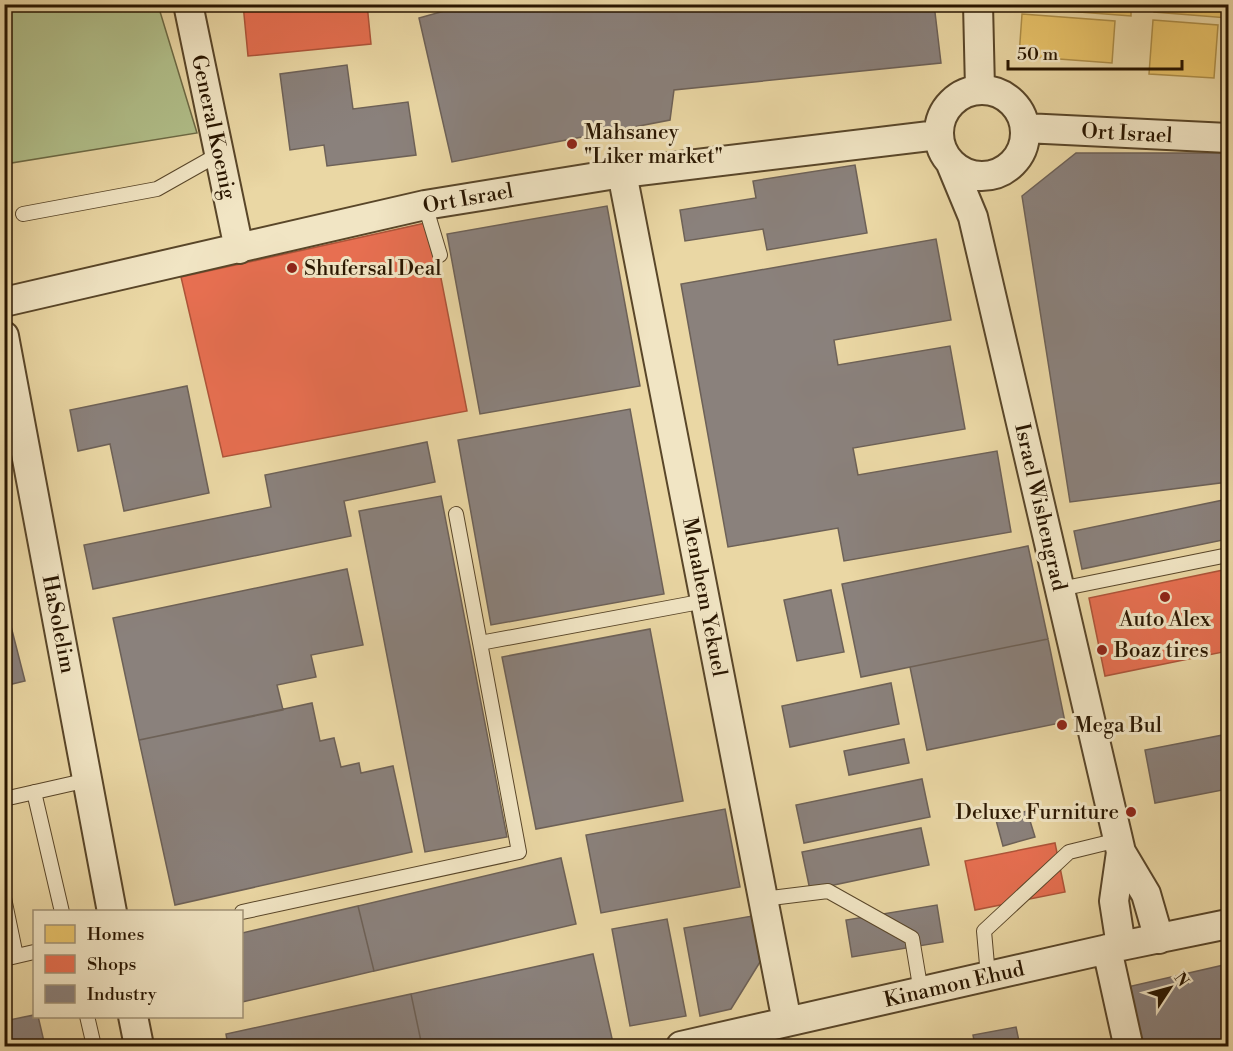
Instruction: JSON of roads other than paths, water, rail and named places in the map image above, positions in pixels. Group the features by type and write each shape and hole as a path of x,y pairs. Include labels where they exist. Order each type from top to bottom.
{"street":[{"name":"General Koenig","path":"188,4 239,249"},
{"path":"978,4 980,89"},
{"path":"980,89 993,90 1005,95 1022,115 1025,128 1025,142 1020,154 1001,172 988,176 975,176 962,172 951,164 940,146 939,122 950,104 966,92 980,89"},
{"name":"Ort Israel","path":"1025,128 1228,138"},
{"name":"Ort Israel","path":"4,302 425,205 622,173 939,135"},
{"name":"Israel Wishengrad","path":"951,164 973,217 1120,846 1146,894 1159,939"},
{"name":"Menahem Yekuel","path":"622,173 787,1022"},
{"name":"HaSolelim","path":"4,336 112,910"},
{"name":"Israel Wishengrad","path":"1120,846 1114,901 1114,947 1128,1044"},
{"name":"Kinamon Ehud","path":"681,1047 1114,947 1228,924"},
{"path":"133,1018 139,1047"}],"lane":[{"path":"23,214 157,189 219,154"},
{"path":"425,205 440,255"},
{"path":"243,912 519,852 456,514"},
{"path":"1060,589 1228,555"},
{"path":"480,643 705,601"},
{"path":"4,799 88,780"},
{"path":"34,792 62,910"},
{"path":"988,976 984,931 1069,852 1120,846"},
{"path":"763,899 828,891 912,938 921,992"},
{"path":"4,898 10,958 33,952"},
{"path":"87,1018 94,1047"}],"place":[{"name":"Mahsaney \"Liker market\"","path":"572,144"},
{"name":"Shufersal Deal","path":"292,268"},
{"name":"Auto Alex","path":"1165,597"},
{"name":"Boaz tires","path":"1102,650"},
{"name":"Mega Bul","path":"1062,725"},
{"name":"Deluxe Furniture","path":"1131,812"}]}
